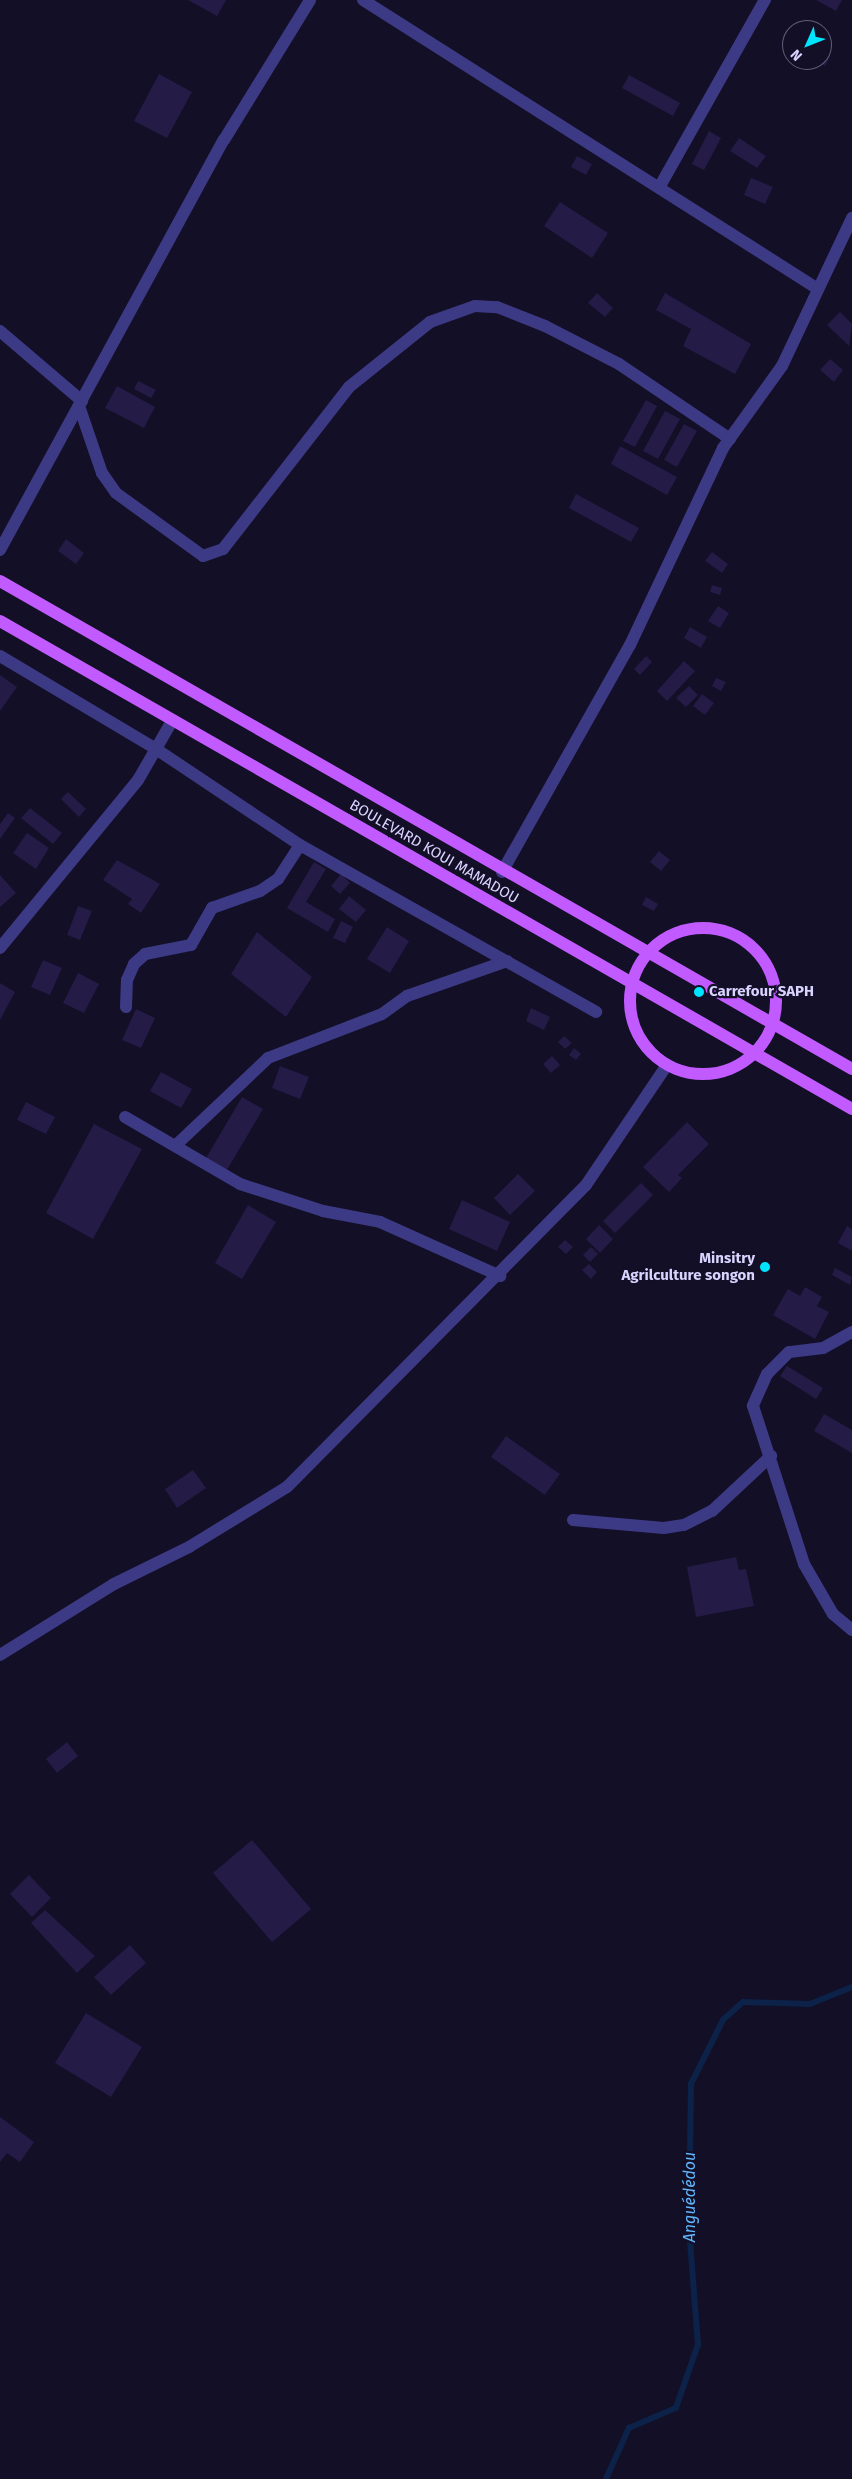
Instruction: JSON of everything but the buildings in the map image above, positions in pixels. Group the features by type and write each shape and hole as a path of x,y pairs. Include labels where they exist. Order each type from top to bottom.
{"main road":[{"name":"BOULEVARD KOUI MAMADOU","path":"0,581 502,872 852,1069"},
{"name":"BOULEVARD KOUI MAMADOU","path":"1,624 852,1109"},
{"path":"691,928 716,928 739,937 759,953 771,975 776,1000 773,1024 754,1054 735,1067 713,1074 689,1073 667,1065 648,1050 636,1031 629,1008 631,984 647,952 667,936 691,928"}],"street":[{"path":"0,550 224,140 310,0"},
{"path":"363,0 660,186 818,289"},
{"path":"660,186 766,0"},
{"path":"502,872 630,644 730,439 782,366 852,218"},
{"path":"0,331 80,404 102,474 116,493 204,556 214,556 223,549 349,387 430,322 475,306 497,307 545,326 619,364 730,439"},
{"path":"0,656 156,749 300,844 596,1012"},
{"path":"0,948 138,780 172,721"},
{"path":"126,1007 127,980 134,964 145,954 191,945 212,908 260,891 278,879 300,844"},
{"path":"175,1146 268,1058 382,1014 407,996 462,980 507,961"},
{"path":"0,1655 114,1584 189,1547 287,1487 500,1276 586,1185 667,1065"},
{"path":"125,1117 240,1184 323,1211 380,1222 500,1276"},
{"path":"852,1332 823,1348 789,1352 767,1374 753,1406 771,1456 804,1564 833,1614 852,1630"},
{"path":"573,1520 664,1528 684,1526 712,1511 771,1456"}],"waterway":[{"name":"Anguédédou","path":"606,2479 629,2428 676,2408 698,2345 689,2227 691,2084 723,2020 743,2002 810,2004 852,1987"}],"place":[{"name":"Carrefour SAPH","path":"699,992"},
{"name":"Minsitry Agrilculture songon","path":"765,1267"}]}
